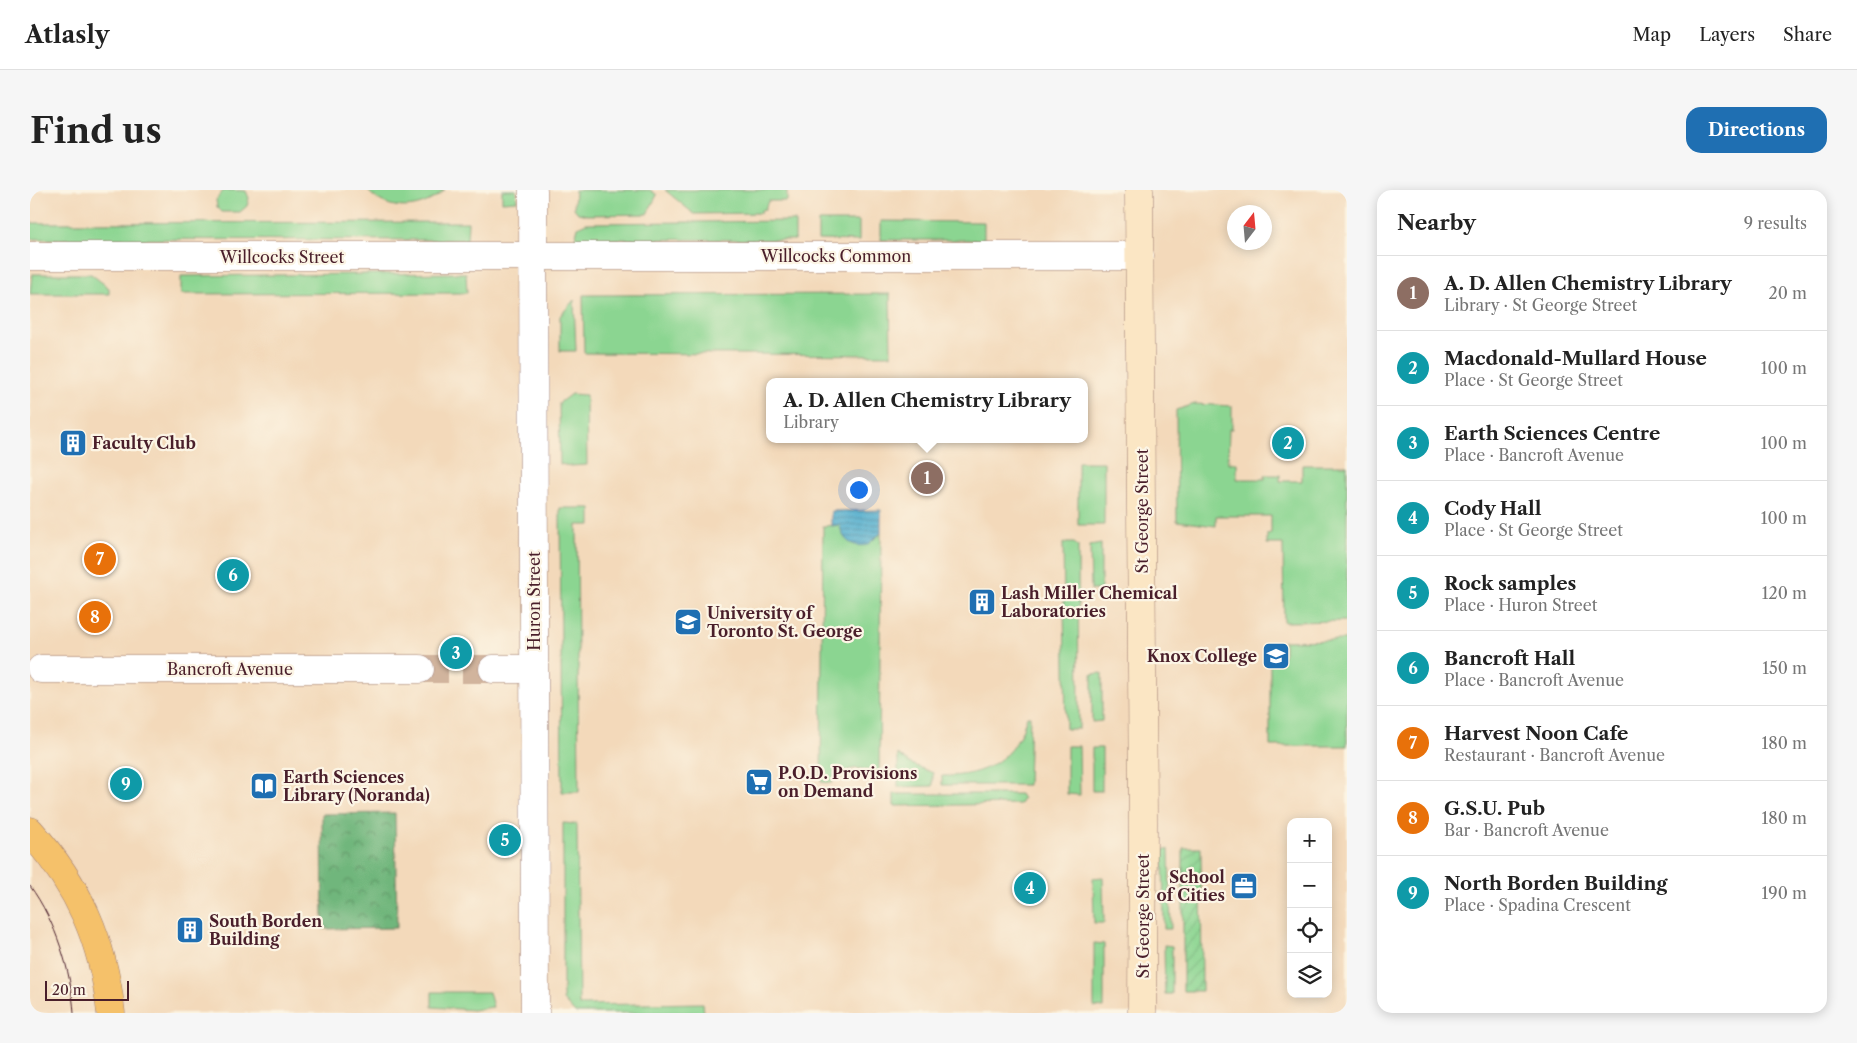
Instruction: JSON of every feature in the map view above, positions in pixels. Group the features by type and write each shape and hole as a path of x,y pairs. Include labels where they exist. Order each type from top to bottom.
{"main road":[{"path":"30,831 50,854 70,883 87,914 99,946 108,980 111,1013"}],"street":[{"name":"Huron Street","path":"533,190 535,1013"},
{"name":"St George Street","path":"1139,190 1142,1013"},
{"name":"Willcocks Street","path":"30,256 533,256"},
{"name":"Willcocks Common","path":"533,256 1140,256"},
{"name":"Bancroft Avenue","path":"40,669 420,669"},
{"path":"493,669 534,670"}],"green space":[{"path":"224,190 246,191 249,198 247,206 240,212 222,212 217,207 216,200"},
{"path":"367,190 445,190 426,202 406,207 385,203"},
{"path":"502,190 516,190 517,201 502,202"},
{"path":"575,190 650,190 657,195 647,214 587,215 578,213 574,208"},
{"path":"665,190 787,190 787,201 768,201 765,209 761,210 761,213 694,214"},
{"path":"795,221 795,240 575,239 578,227 586,223"},
{"path":"818,221 859,221 859,241 818,240"},
{"path":"881,221 984,222 984,240 881,240"},
{"path":"468,222 467,240 30,239 30,223"},
{"path":"466,273 467,293 181,294 181,276"},
{"path":"32,274 91,274 109,288 109,294 30,294"},
{"path":"890,294 891,355 584,353 583,295"},
{"path":"574,300 576,351 560,351 560,316"},
{"path":"571,394 586,395 587,465 570,466 560,464 559,403"},
{"path":"1195,404 1232,406 1232,429 1229,429 1228,463 1237,463 1237,479 1265,479 1265,475 1280,475 1280,481 1302,481 1302,465 1347,465 1347,621 1284,622 1283,544 1267,544 1267,534 1271,533 1271,516 1216,516 1216,526 1177,521 1176,410"},
{"path":"1078,462 1104,462 1104,525 1078,525"},
{"path":"560,508 591,508 591,525 577,525 579,792 562,792"},
{"path":"840,525 877,537 881,533 879,777 866,770 854,769 842,773 832,783 821,782 823,526"},
{"path":"1063,543 1074,543 1078,546 1079,729 1066,729"},
{"path":"1101,544 1101,590 1091,590 1090,546"},
{"path":"1347,640 1347,746 1270,746 1270,657 1284,656 1284,641"},
{"path":"1102,673 1102,721 1092,722 1092,674"},
{"path":"1027,716 1030,716 1028,785 942,785 942,776 971,773 984,769 1006,754 1015,744"},
{"path":"1067,746 1079,746 1080,795 1067,794"},
{"path":"1092,748 1102,748 1102,791 1092,791"},
{"path":"898,754 909,763 933,773 933,786 898,787"},
{"path":"894,794 1020,794 1023,799 1020,804 894,806"},
{"path":"395,813 397,928 323,929 322,814"},
{"path":"563,823 577,824 579,1005 703,1003 704,1013 575,1013 563,1000"},
{"path":"1183,848 1201,848 1202,991 1183,991"},
{"path":"1163,849 1169,850 1171,929 1164,929"},
{"path":"1103,877 1104,923 1094,923 1093,878"},
{"path":"1094,943 1104,944 1104,1008 1094,1007"},
{"path":"1164,945 1172,946 1172,994 1165,994"},
{"path":"432,992 489,992 493,1007 473,1010 432,1007"}],"water":[{"path":"881,510 881,533 867,545 852,544 845,539 840,525 831,526 831,511"}],"tunnel":[{"path":"420,669 493,669"}],"tram line":[{"path":"30,886 47,915 61,947 70,980 74,1013"}],"place":[{"name":"Faculty Club","path":"73,443"},
{"name":"Macdonald-Mullard House","path":"1288,443"},
{"name":"A. D. Allen Chemistry Library","path":"927,478"},
{"name":"Harvest Noon Cafe","path":"100,559"},
{"name":"Bancroft Hall","path":"233,575"},
{"name":"Lash Miller Chemical Laboratories","path":"982,602"},
{"name":"G.S.U. Pub","path":"95,617"},
{"name":"University of Toronto St. George","path":"688,622"},
{"name":"Earth Sciences Centre","path":"456,653"},
{"name":"Knox College","path":"1276,656"},
{"name":"P.O.D. Provisions on Demand","path":"759,782"},
{"name":"North Borden Building","path":"126,784"},
{"name":"Earth Sciences Library (Noranda)","path":"264,786"},
{"name":"Rock samples","path":"505,840"},
{"name":"School of Cities","path":"1244,886"},
{"name":"Cody Hall","path":"1030,888"},
{"name":"South Borden Building","path":"190,930"}]}
